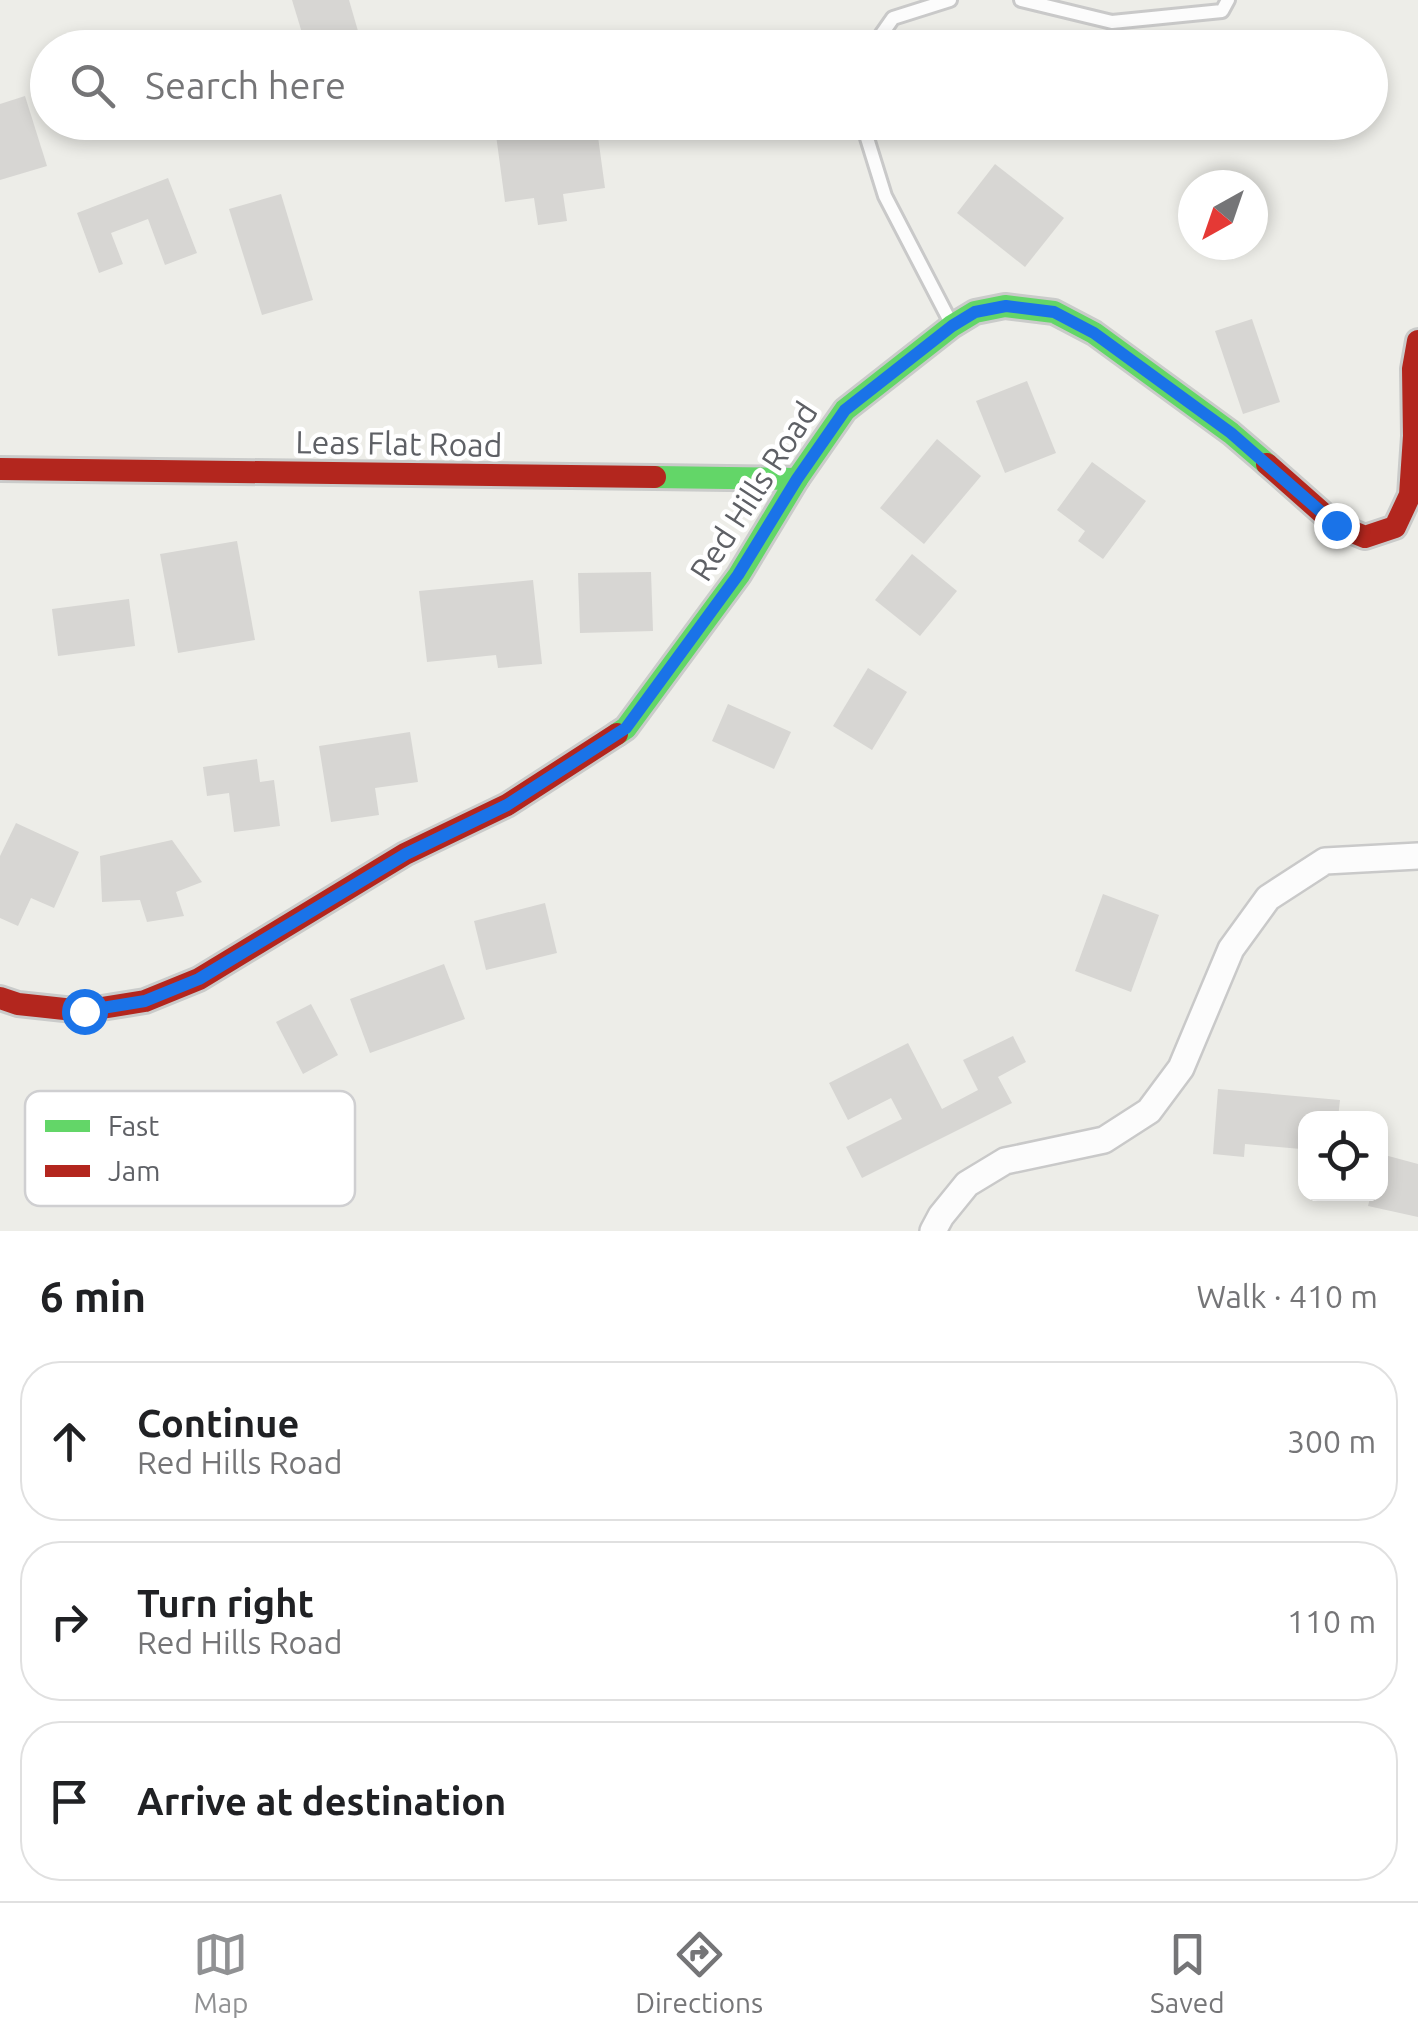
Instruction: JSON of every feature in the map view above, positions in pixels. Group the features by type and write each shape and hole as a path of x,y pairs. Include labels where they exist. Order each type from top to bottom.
{"main road":[{"name":"Red Hills Road","path":"0,998 18,1004 84,1011 145,1001 199,979 406,854 507,805 626,728 738,575 845,410 975,312 1006,306 1054,312 1094,333 1231,433 1336,525 1365,537 1395,527 1410,495 1413,369 1418,341"},
{"name":"Leas Flat Road","path":"0,469 797,479"}],"street":[{"path":"933,1231 940,1216 967,1184 1005,1161 1104,1140 1149,1110 1181,1068 1231,949 1268,898 1325,861 1418,856"}],"lane":[{"path":"885,30 894,18 950,0"},
{"path":"1020,0 1112,22 1222,11 1228,0"},
{"path":"868,140 885,196 952,326"}],"building":[{"path":"292,0 349,0 358,30 301,30"},
{"path":"25,96 30,112 30,140 39,140 47,166 0,180 0,104"},
{"path":"497,140 598,140 605,188 563,194 567,221 538,225 534,198 505,202"},
{"path":"995,164 1064,218 1025,267 957,213"},
{"path":"168,178 197,253 165,265 148,219 111,233 123,264 99,273 77,213"},
{"path":"281,194 313,300 262,315 229,209"},
{"path":"1252,319 1280,402 1243,414 1215,331"},
{"path":"1027,381 1056,453 1005,473 976,401"},
{"path":"937,439 981,476 924,544 880,508"},
{"path":"1092,462 1146,501 1103,559 1078,541 1085,531 1057,510"},
{"path":"237,541 255,640 178,653 160,554"},
{"path":"912,554 957,591 920,636 875,600"},
{"path":"651,572 653,631 580,633 578,573"},
{"path":"533,580 542,664 498,668 496,655 427,662 419,591"},
{"path":"129,599 135,646 58,656 52,609"},
{"path":"868,668 907,692 872,750 833,726"},
{"path":"728,704 791,732 774,769 712,741"},
{"path":"410,732 418,782 375,788 379,815 331,822 319,746"},
{"path":"257,759 260,782 274,780 280,826 234,832 229,793 207,796 203,767"},
{"path":"16,823 79,852 54,908 31,898 18,926 0,918 0,856"},
{"path":"172,840 202,882 176,892 184,916 147,922 140,900 102,902 100,856"},
{"path":"1103,894 1159,915 1131,992 1075,971"},
{"path":"545,903 557,953 486,970 474,921"},
{"path":"444,964 465,1019 370,1053 350,999"},
{"path":"311,1004 338,1055 303,1074 276,1022"},
{"path":"1013,1036 1026,1062 998,1077 1012,1103 862,1178 846,1147 902,1119 891,1098 848,1120 829,1083 908,1043 942,1109 978,1090 963,1060"},
{"path":"1218,1089 1340,1100 1339,1111 1298,1111 1298,1149 1245,1144 1244,1157 1213,1154"},
{"path":"1388,1156 1418,1164 1418,1217 1368,1206 1369,1201 1388,1201"}],"traffic: fast":[{"path":"617,734 626,728 739,575 797,479 845,410 975,312 1005,306 1054,312 1094,333 1267,464"},
{"path":"655,477 797,479"}],"traffic: jam":[{"path":"1267,464 1336,525 1365,537 1395,527 1410,495 1413,369 1418,341"},
{"path":"0,469 655,477"},
{"path":"0,998 18,1004 83,1011 145,1001 199,979 405,854 507,805 617,734"}],"route":[{"path":"84,1011 145,1001 199,979 406,854 507,805 626,728 738,575 845,410 975,312 1006,306 1054,312 1094,333 1231,433 1336,525"}]}
